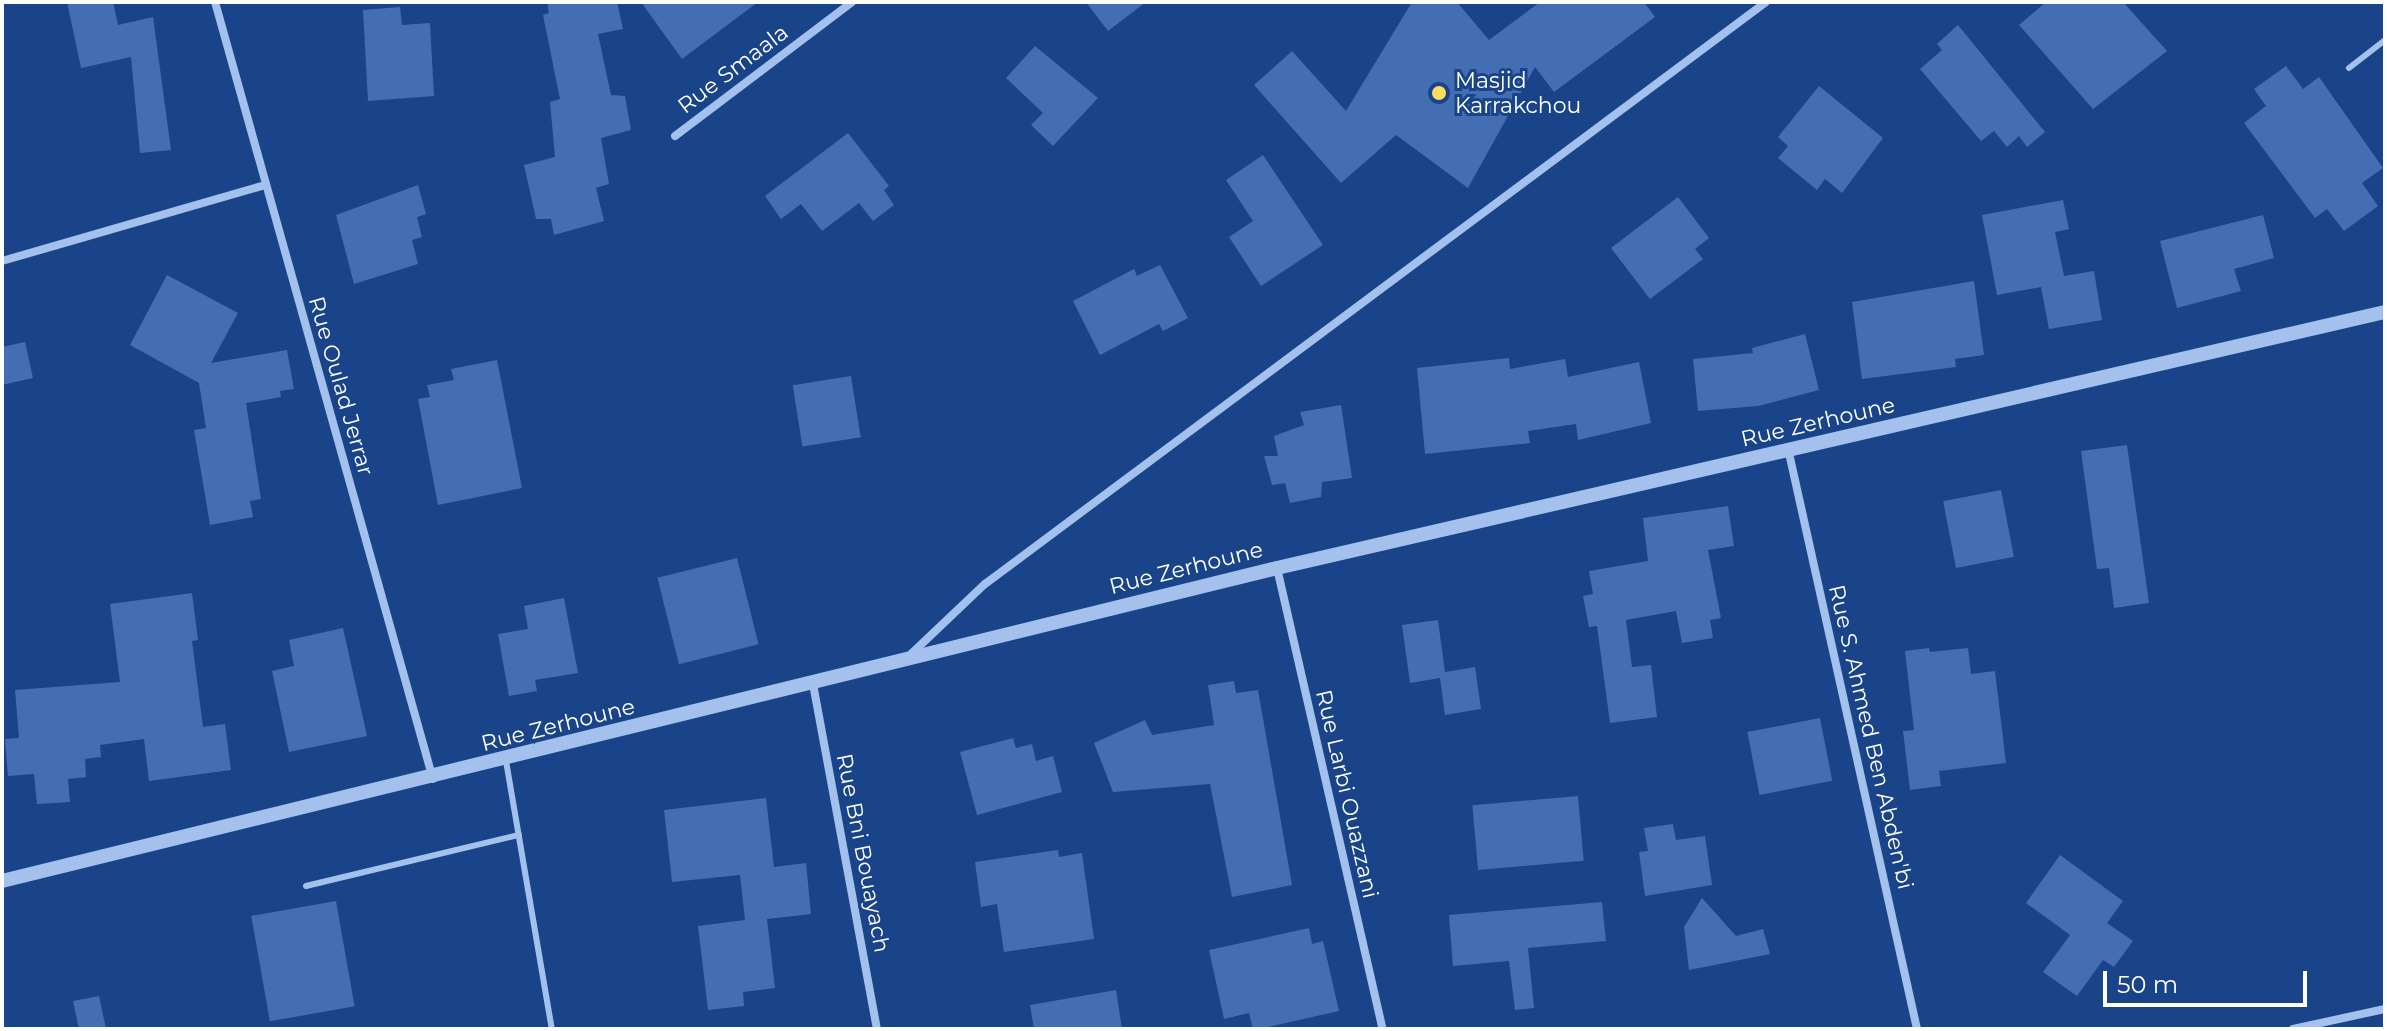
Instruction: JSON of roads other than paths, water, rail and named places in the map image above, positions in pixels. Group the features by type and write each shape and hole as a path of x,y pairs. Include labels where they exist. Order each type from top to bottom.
{"street":[{"name":"Rue Oulad Jerrar","path":"215,2 433,779"},
{"name":"Rue Smaala","path":"675,136 852,2"},
{"path":"906,660 985,584 1766,2"},
{"path":"2,261 265,185"},
{"name":"Rue Zerhoune","path":"2,881 433,779 1277,568 1789,453 2385,312"},
{"name":"Rue S. Ahmed Ben Abden'bi","path":"1789,453 1917,1029"},
{"name":"Rue Larbi Ouazzani","path":"1277,568 1383,1029"},
{"name":"Rue Bni Bouayach","path":"813,684 877,1029"},
{"path":"2293,1029 2385,1009"}],"lane":[{"path":"2349,68 2385,40"},
{"path":"506,761 552,1029"},
{"path":"306,886 519,835"}],"place":[{"name":"Masjid Karrakchou","path":"1439,93"}]}
